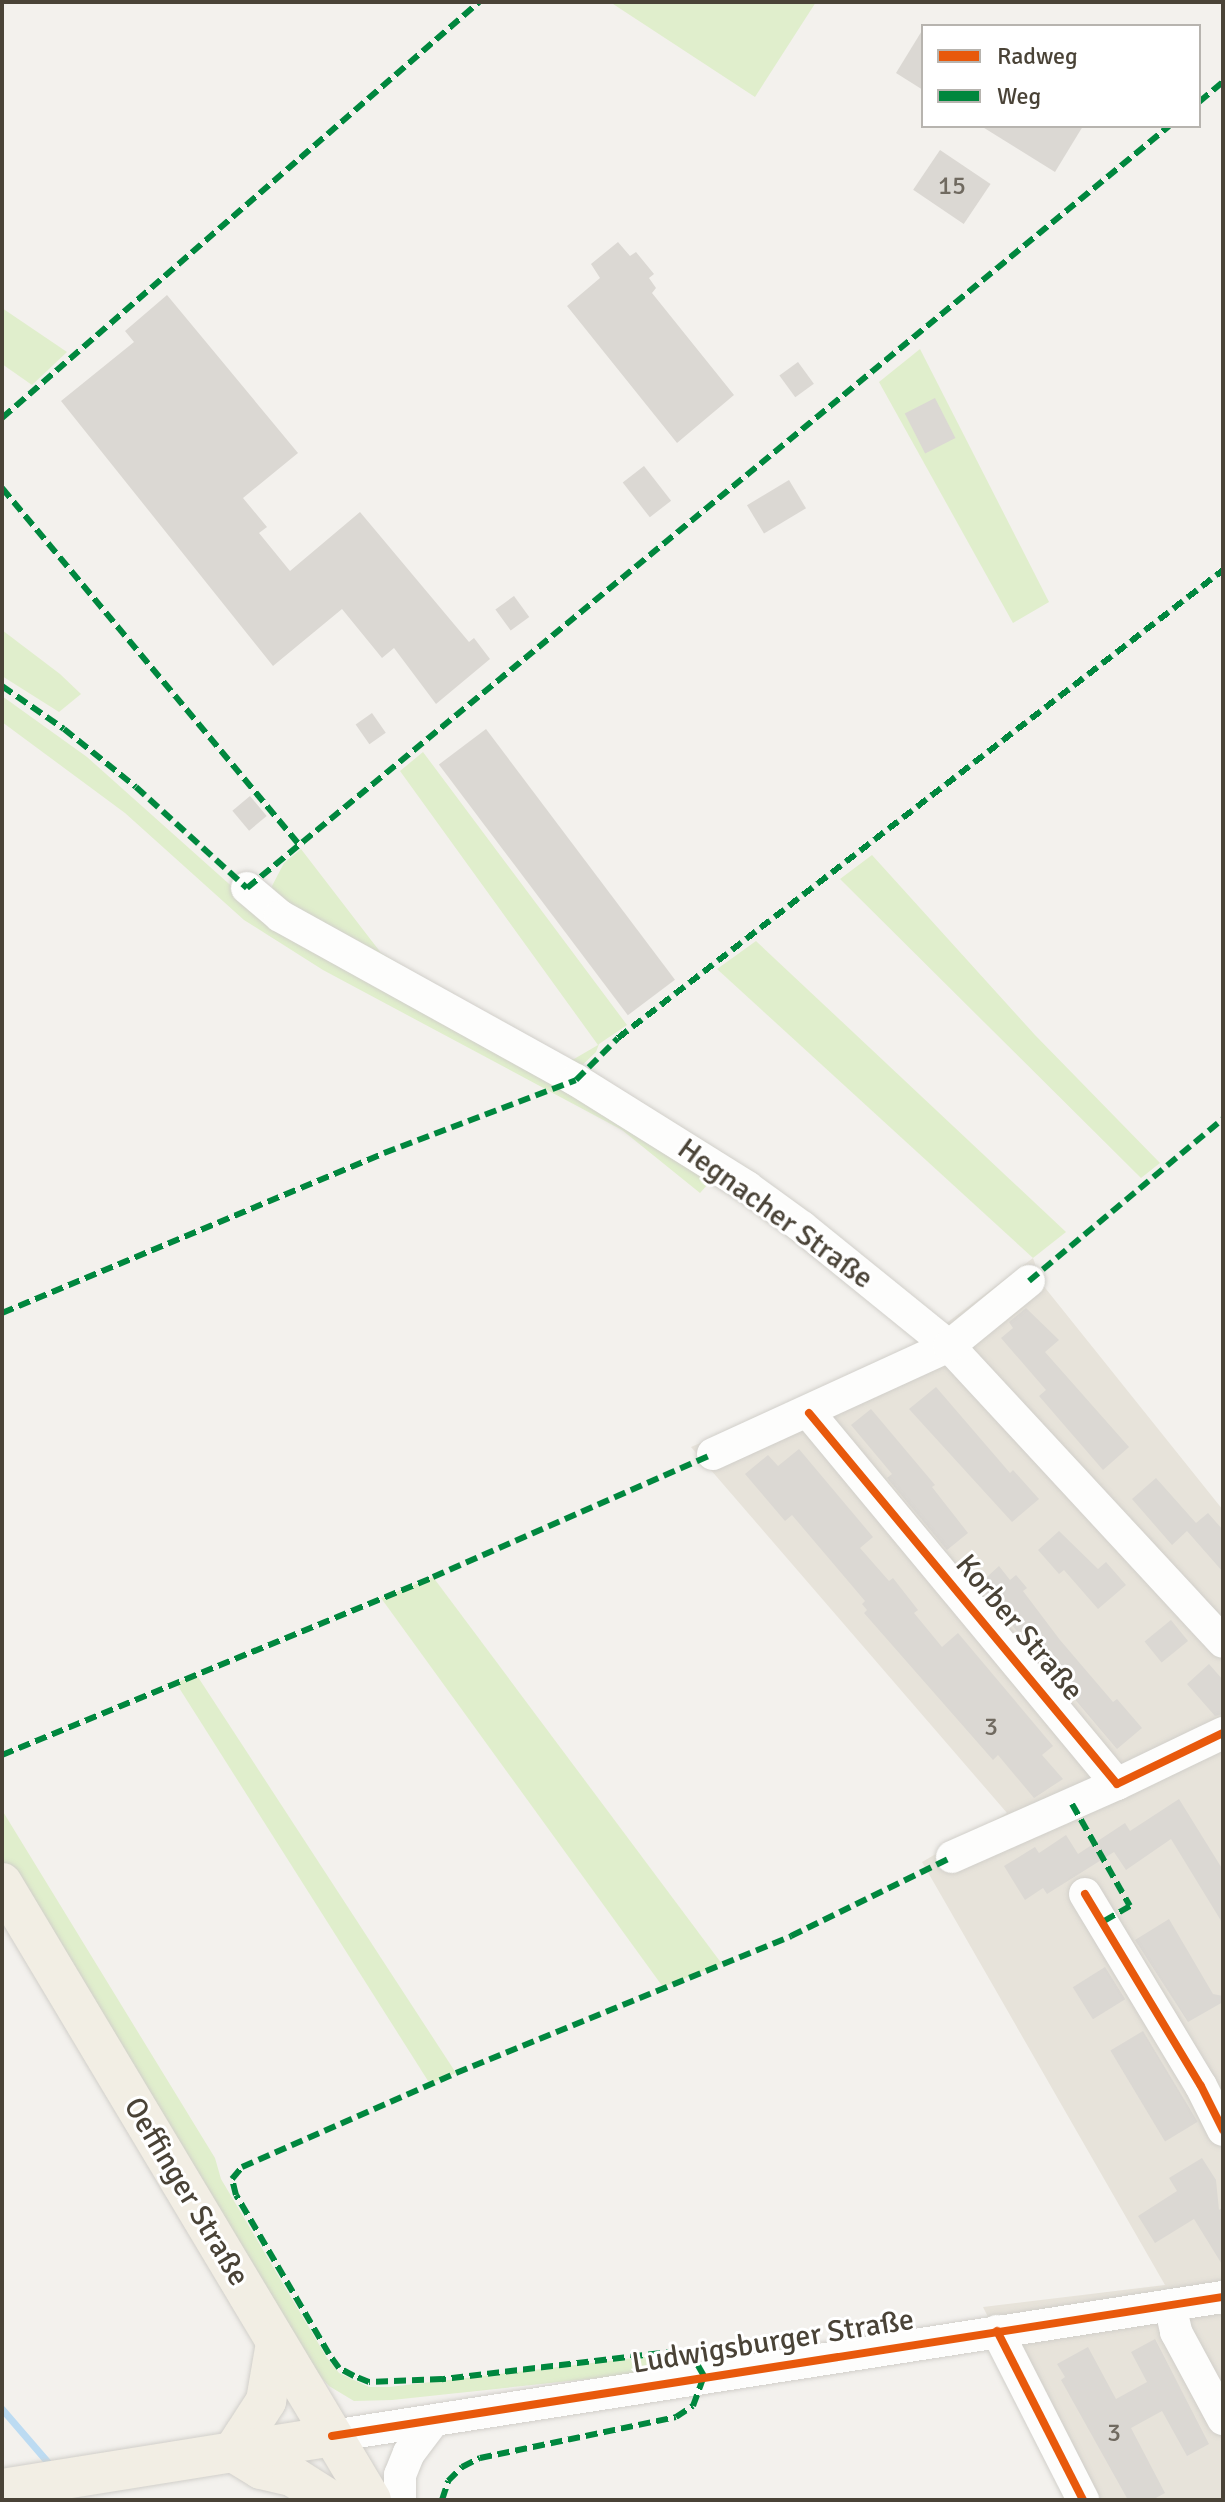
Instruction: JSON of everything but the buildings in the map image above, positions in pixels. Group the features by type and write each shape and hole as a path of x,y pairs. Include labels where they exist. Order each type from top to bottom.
{"main road":[{"name":"Oeffinger Straße","path":"2,1883 371,2500"},
{"path":"233,2452 266,2401 276,2343"},
{"path":"2,2489 332,2436"},
{"path":"233,2452 261,2469 292,2476 330,2500"}],"street":[{"name":"Hegnacher Straße","path":"247,888 280,916 576,1080 747,1187 802,1227 949,1346 1223,1642"},
{"path":"713,1454 809,1413 949,1346 1029,1281"},
{"name":"Korber Straße","path":"809,1413 1117,1784"},
{"path":"952,1857 1223,1733"},
{"path":"1085,1894 1201,2086 1223,2130"},
{"name":"Ludwigsburger Straße","path":"332,2436 1223,2297"},
{"path":"1170,2305 1176,2332 1223,2419"},
{"path":"997,2331 1083,2500"},
{"path":"400,2500 400,2475 409,2453 434,2420"}],"shaded area":[{"path":"1033,1258 1042,1284 1223,1510 1223,2500 1079,2500 983,2307 1165,2285 922,1862 1007,1813 691,1447 923,1350 948,1322"}],"green space":[{"path":"610,2 816,2 755,97"},
{"path":"2,308 67,352 32,385 2,364"},
{"path":"920,349 1049,602 1013,623 879,382"},
{"path":"2,630 81,694 59,712 2,676"},
{"path":"2,696 87,757 265,916 718,1173 700,1193 622,1130 323,970 244,920 125,813 2,722"},
{"path":"423,752 627,1025 599,1044 596,1052 576,1071 274,898 272,886 284,863 301,849 381,953 558,1059 574,1059 598,1045 400,771"},
{"path":"872,855 1035,1035 1160,1163 1141,1178 840,879"},
{"path":"756,941 1066,1232 1033,1258 717,969"},
{"path":"433,1577 722,1964 663,1987 381,1598"},
{"path":"196,1674 456,2073 430,2084 176,1683"},
{"path":"2,1810 215,2158 221,2179 327,2358 339,2373 369,2387 389,2387 659,2355 682,2357 673,2370 392,2400 354,2401 329,2386 305,2359 2,1860"}],"waterway":[{"path":"2,2409 51,2466"}],"marked path":[{"path":"2,418 479,2"},
{"path":"1201,100 1223,82"},
{"path":"2,686 64,729 136,787 247,888 1167,128"},
{"path":"2,488 299,845"},
{"path":"2,1313 384,1153 576,1080 618,1038 1223,570"},
{"path":"1029,1281 1223,1119"},
{"path":"2,1755 433,1577 713,1454"},
{"path":"1072,1804 1130,1906 1102,1922"},
{"path":"442,2500 448,2481 462,2467 480,2458 676,2417 693,2406 704,2376 693,2357 678,2351 442,2379 369,2382 354,2376 339,2368 329,2354 236,2195 232,2179 242,2167 456,2073 791,1936 952,1857"}],"cycle path":[{"path":"809,1413 1117,1784 1223,1733"},
{"path":"1085,1894 1201,2086 1223,2130"},
{"path":"332,2436 1223,2297"},
{"path":"997,2331 1083,2500"}]}
